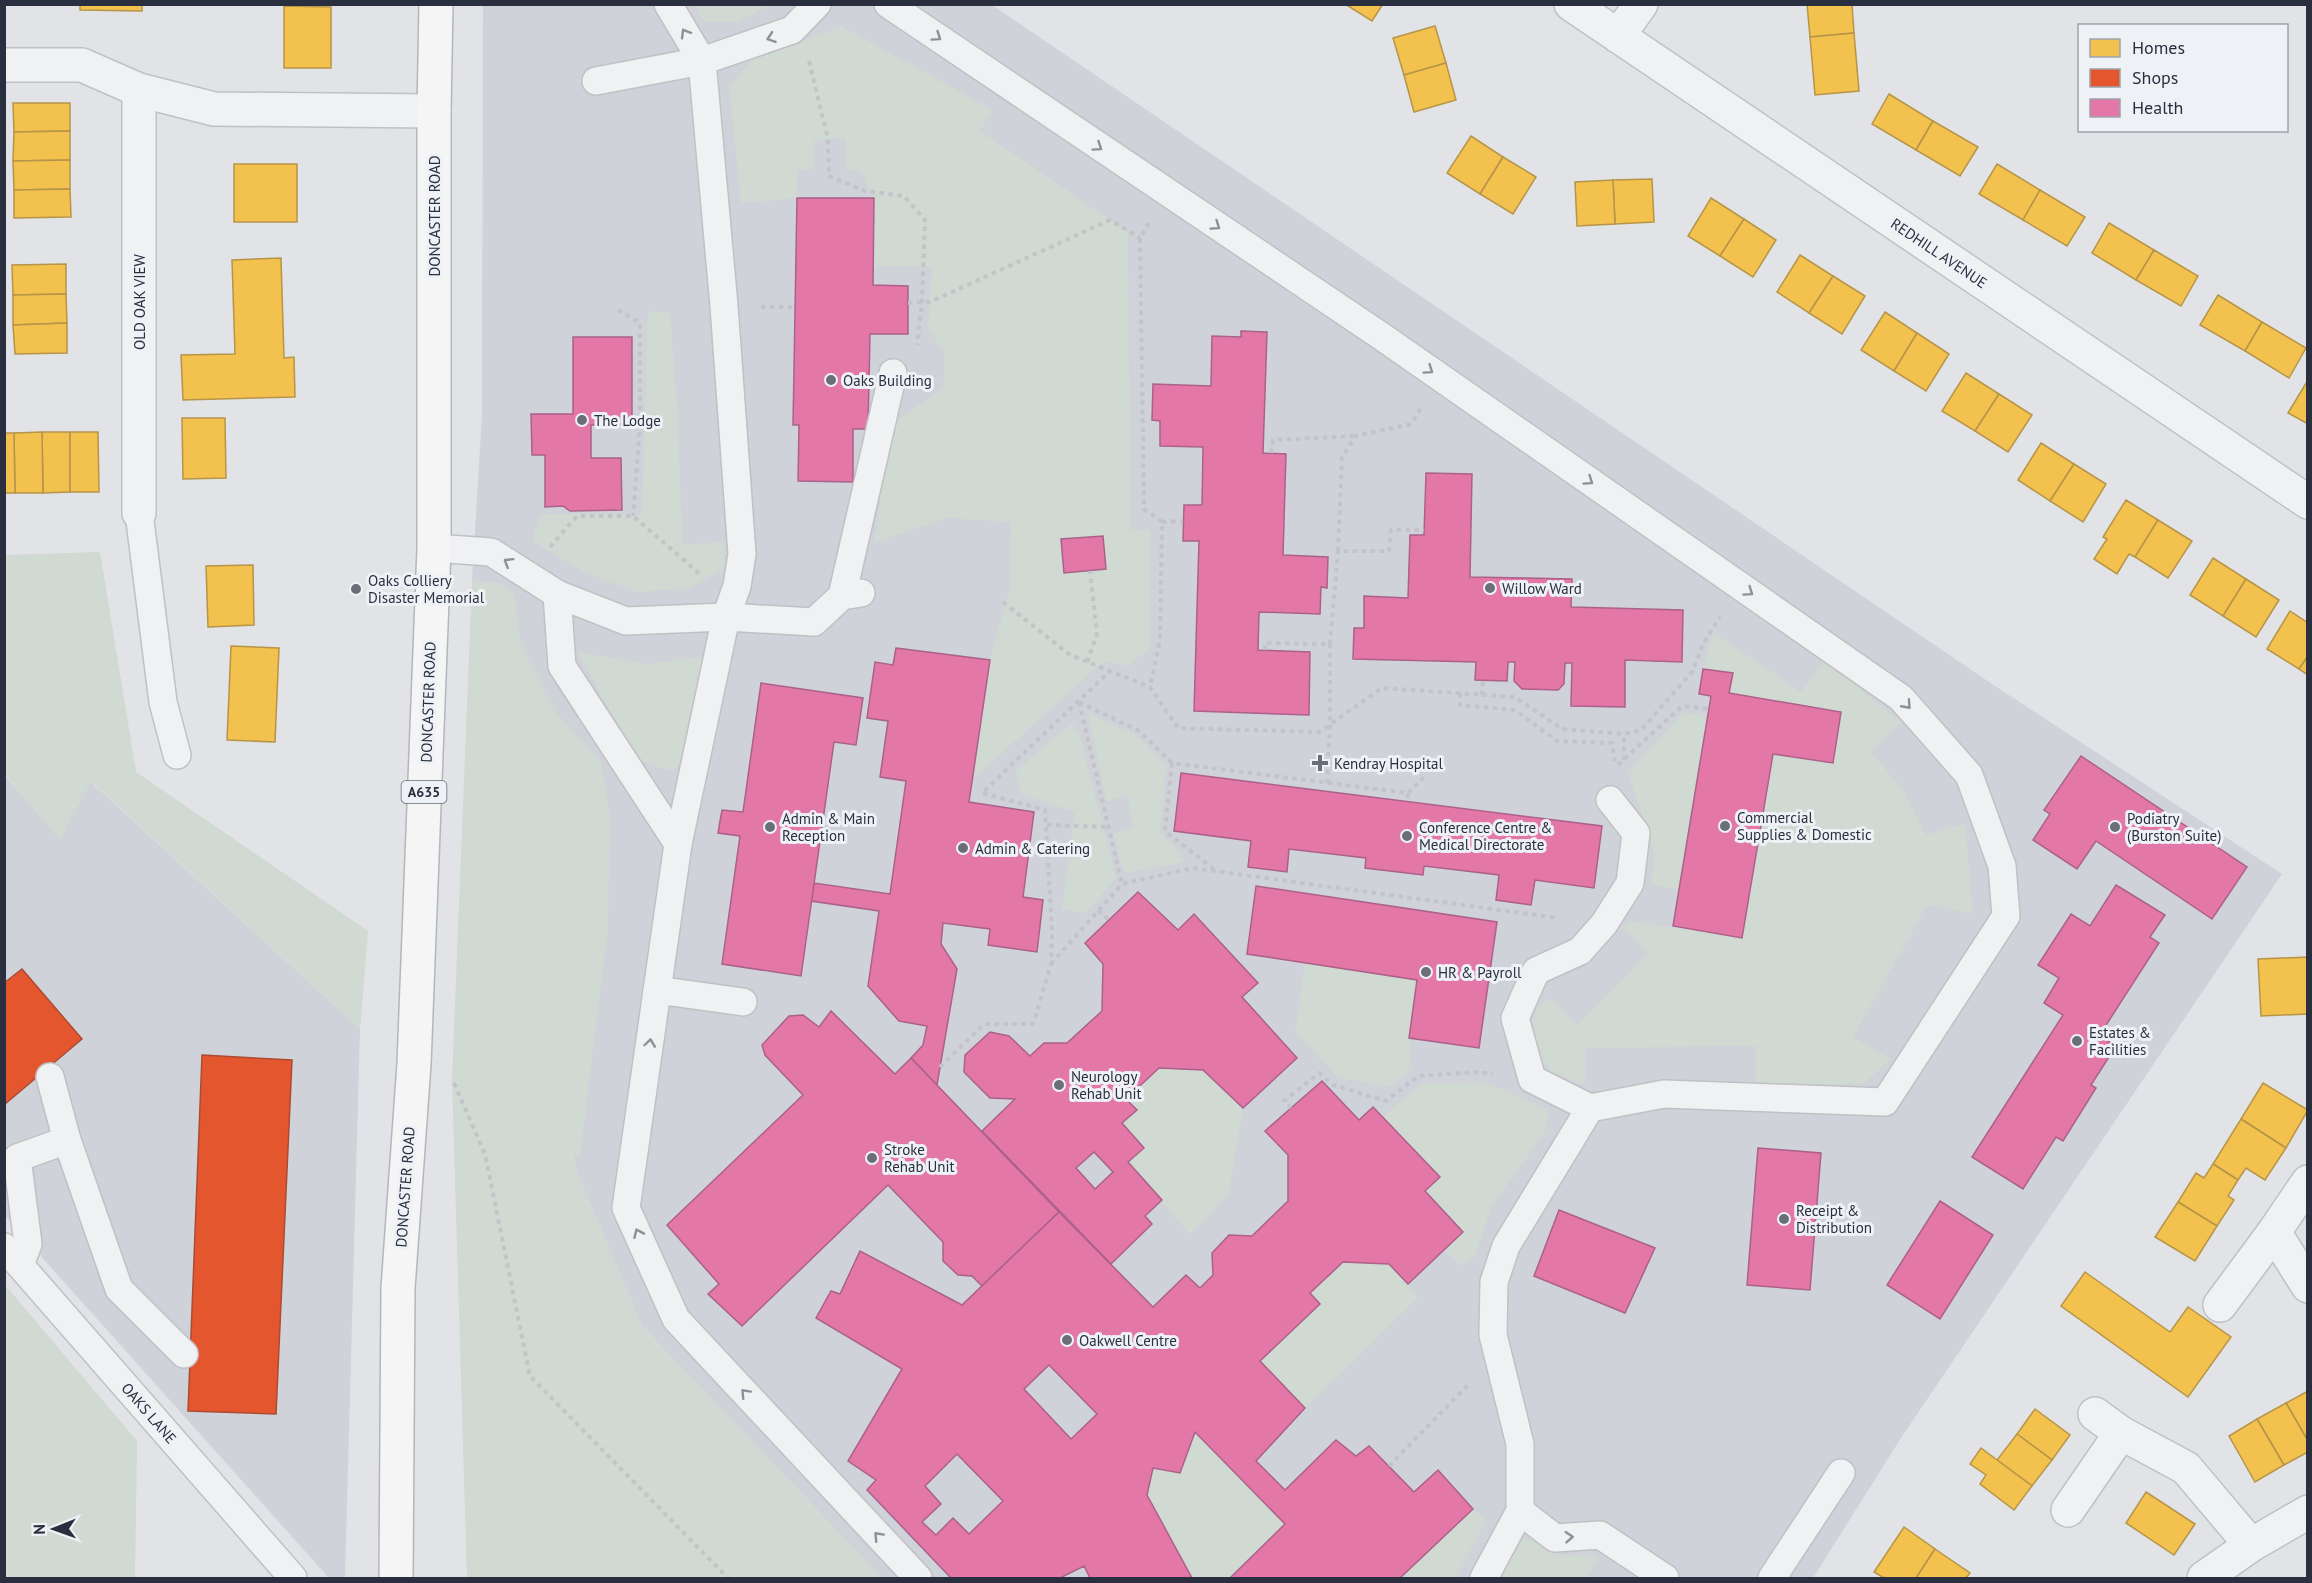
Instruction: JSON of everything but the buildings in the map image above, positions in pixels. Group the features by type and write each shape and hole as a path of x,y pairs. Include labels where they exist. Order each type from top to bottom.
{"highway":[{"name":"DONCASTER ROAD","path":"396,1578 398,1288 414,1064 434,548 436,4"}],"street":[{"name":"REDHILL AVENUE","path":"1571,4 2307,502"},
{"path":"1618,36 1641,4"},
{"path":"4,65 82,65 139,90 214,109 434,111"},
{"name":"OLD OAK VIEW","path":"139,90 139,513"},
{"path":"2220,1305 2274,1233 2307,1182"},
{"path":"2274,1233 2307,1286"},
{"path":"2095,1414 2121,1433 2186,1468 2251,1545"},
{"path":"2068,1510 2121,1433"},
{"path":"2206,1578 2251,1545 2307,1512"}],"lane":[{"path":"668,4 702,61 724,306 742,554 737,586 726,617 678,844 626,1208 676,1319 918,1578"},
{"path":"596,81 702,61 792,30 817,4"},
{"path":"888,4 1440,378 1901,698 1969,775 2002,866 2006,916 1885,1102 1664,1094 1590,1108 1532,1079 1515,1018 1536,971 1580,951 1604,924 1630,883 1636,833 1610,800"},
{"path":"434,548 491,552 557,594 626,621 726,617 814,622 852,595 893,373"},
{"path":"139,513 163,702 177,755"},
{"path":"557,594 562,666 678,844"},
{"path":"657,990 743,1002"},
{"path":"50,1077 67,1140 119,1289 184,1354"},
{"path":"1484,1578 1520,1511 1520,1444 1493,1335 1494,1282 1506,1246 1590,1108"},
{"path":"12,1256 28,1244 17,1158 67,1140"},
{"name":"OAKS LANE","path":"12,1256 293,1578"},
{"path":"1772,1578 1841,1473"},
{"path":"1520,1511 1555,1538 1600,1535 1665,1578"}],"path":[{"path":"792,30 804,41 828,139 829,176 865,192 904,196 925,220 922,302"},
{"path":"1168,194 1140,238 1144,509 1162,522 1183,521"},
{"path":"908,303 930,302 1110,220 1140,238"},
{"path":"618,310 640,323 640,426 633,516"},
{"path":"1271,453 1273,440 1356,436 1411,424 1440,378"},
{"path":"1327,783 1330,644 1338,551 1342,457 1356,436"},
{"path":"550,548 577,516 633,516 700,575 737,586"},
{"path":"1150,687 1160,640 1162,522"},
{"path":"1338,551 1389,550 1391,530 1424,530"},
{"path":"1087,662 1097,634 1090,571"},
{"path":"1003,602 1070,655 1150,687 1178,728 1318,732 1330,726 1382,688 1515,697 1562,729 1624,734 1641,730 1692,672 1703,644 1739,586"},
{"path":"1265,650 1265,643 1330,644"},
{"path":"940,1068 984,1024 1034,1024 1051,964 1052,931 1045,810 982,793 1109,672"},
{"path":"1482,695 1483,680"},
{"path":"1460,693 1460,705 1515,710 1557,741 1612,743 1616,766"},
{"path":"1079,702 1139,731 1172,764 1408,793"},
{"path":"1079,702 1122,884"},
{"path":"1624,734 1624,760 1682,706 1709,709"},
{"path":"1172,764 1165,831 1216,871"},
{"path":"1407,801 1408,793 1427,774"},
{"path":"1046,825 1109,827"},
{"path":"1051,964 1122,884 1193,868 1604,924"},
{"path":"1098,910 1109,920"},
{"path":"414,1064 452,1079 485,1154 530,1376 728,1578"},
{"path":"1291,1108 1284,1101 1318,1073 1333,1085 1386,1101 1418,1076 1478,1072 1532,1079"},
{"path":"1389,1466 1476,1378"}],"shaded area":[{"name":"Kendray Hospital","path":"483,5 992,5 1995,686 2282,874 1901,1438 1813,1578 882,1578 642,1326 577,1173 502,584 472,581 482,414"},
{"path":"694,5 768,5 737,23 703,21"},
{"path":"841,26 993,110 980,131 1128,232 1130,530 1150,531 1150,648 1128,666 1104,661 973,779 990,660 1010,588 1011,522 947,518 874,543 891,425 943,388 945,355 928,328 932,267 873,266 874,198 861,171 846,170 845,138 814,140 813,169 797,170 797,198 741,203 729,86 753,60"},
{"path":"648,311 670,313 678,418 682,545 724,542 724,569 690,588 638,592 588,574 532,541 541,514 642,514"},
{"path":"100,552 136,772 368,931 360,1029 91,781 60,840 5,774 5,555"},
{"path":"472,581 502,584 515,595 520,642 555,712 601,761 610,818 608,927 580,1156 573,1154 577,1173 642,1326 882,1578 467,1578 452,1079"},
{"path":"1713,632 1801,692 1824,660 1901,722 1871,752 1903,790 1926,835 1965,823 1973,914 1929,905 1925,909 1853,1037 1891,1059 1863,1084 1756,1085 1756,1046 1585,1048 1585,1086 1550,1071 1531,1037 1537,1006 1551,999 1577,1025 1648,953 1622,927 1630,921 1742,938 1773,754 1833,763 1841,712 1729,693 1732,674 1703,669"},
{"path":"578,652 646,664 702,657 684,760 672,771 637,760"},
{"path":"1684,712 1707,716 1679,889 1651,885 1655,854 1628,773"},
{"path":"1088,713 1136,735 1166,765 1160,832 1178,850 1184,862 1124,873 1113,833 1133,829 1128,796 1106,801"},
{"path":"1072,723 1079,733 1116,878 1086,913 1062,909 1075,812 1021,794 1016,771"},
{"path":"4,774 60,839 90,781 360,1029 345,1578 329,1578 5,1216"},
{"path":"1305,963 1417,980 1409,1038 1412,1069 1391,1087 1339,1078 1295,1032"},
{"path":"1159,1068 1203,1070 1243,1108 1229,1194 1190,1235 1128,1162 1122,1123 1137,1110 1126,1099"},
{"path":"1487,1083 1549,1110 1546,1130 1491,1208 1475,1256 1462,1266 1444,1250 1462,1232 1425,1191 1440,1176 1383,1117 1420,1084"},
{"path":"1343,1262 1389,1264 1418,1298 1305,1408 1260,1361 1319,1304 1310,1293"},
{"path":"5,1285 137,1441 135,1578 5,1578"},
{"path":"1195,1432 1285,1524 1230,1578 1192,1578 1147,1495 1153,1468 1180,1472"},
{"path":"1473,1509 1486,1520 1456,1578 1400,1578"},
{"path":"1524,1537 1560,1555 1600,1557 1586,1578 1497,1578"}],"place":[{"name":"Oaks Building","path":"831,380"},
{"name":"The Lodge","path":"582,420"},
{"name":"Willow Ward","path":"1490,588"},
{"name":"Oaks Colliery Disaster Memorial","path":"356,589"},
{"name":"Kendray Hospital","path":"1320,763"},
{"name":"Commercial Supplies & Domestic","path":"1725,826"},
{"name":"Admin & Main Reception","path":"770,827"},
{"name":"Podiatry (Burston Suite)","path":"2115,827"},
{"name":"Conference Centre & Medical Directorate","path":"1407,836"},
{"name":"Admin & Catering","path":"963,848"},
{"name":"HR & Payroll","path":"1426,972"},
{"name":"Estates & Facilities","path":"2077,1041"},
{"name":"Neurology Rehab Unit","path":"1059,1085"},
{"name":"Stroke Rehab Unit","path":"872,1158"},
{"name":"Receipt & Distribution","path":"1784,1219"},
{"name":"Oakwell Centre","path":"1067,1340"}]}
